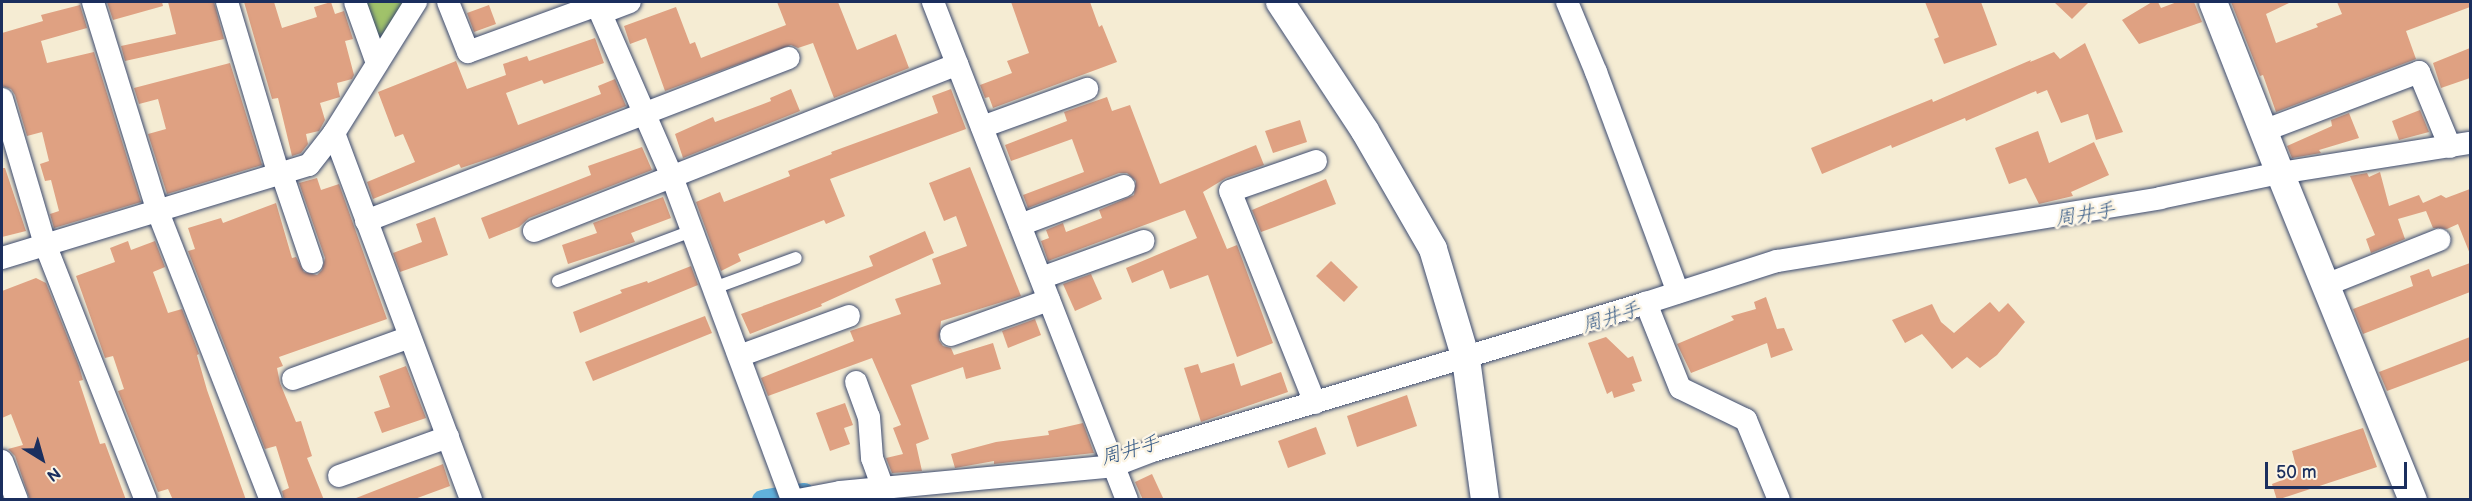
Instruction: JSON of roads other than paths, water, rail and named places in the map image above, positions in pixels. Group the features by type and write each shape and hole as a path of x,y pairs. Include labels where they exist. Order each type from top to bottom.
{"street":[{"path":"93,2 158,212 271,500"},
{"path":"226,2 281,175 312,262"},
{"path":"355,2 377,63"},
{"path":"2,258 309,165 334,133 416,2"},
{"path":"448,2 468,52 597,5 672,177 792,500"},
{"path":"601,13 630,2"},
{"path":"933,2 1127,500"},
{"path":"1280,2 1365,131 1433,249 1466,359 1485,500"},
{"path":"1567,2 1596,72 1678,292"},
{"path":"2213,2 2413,500"},
{"path":"366,220 789,58"},
{"path":"534,231 957,64"},
{"path":"798,500 883,488 920,493 969,490 1113,466 1152,451 1466,359 1777,261 2160,198 2280,173 2460,145 2419,72 2263,131"},
{"path":"982,126 1087,89"},
{"path":"2,99 45,244 146,500"},
{"path":"334,133 471,500"},
{"path":"1315,403 1230,191 1316,161"},
{"path":"1020,225 1124,186"},
{"path":"2326,285 2439,240"},
{"path":"1041,278 1144,241"},
{"path":"951,335 1049,300"},
{"path":"1646,303 1680,387 1746,420 1779,500"},
{"path":"739,356 849,316"},
{"path":"293,379 410,337"},
{"path":"856,382 869,417 872,458 883,488"},
{"path":"339,476 448,437"},
{"path":"2,461 17,500"}],"lane":[{"path":"558,281 692,231"},
{"path":"714,288 796,258"}],"waterway":[{"name":"周井手","path":"762,500 804,493"}]}
